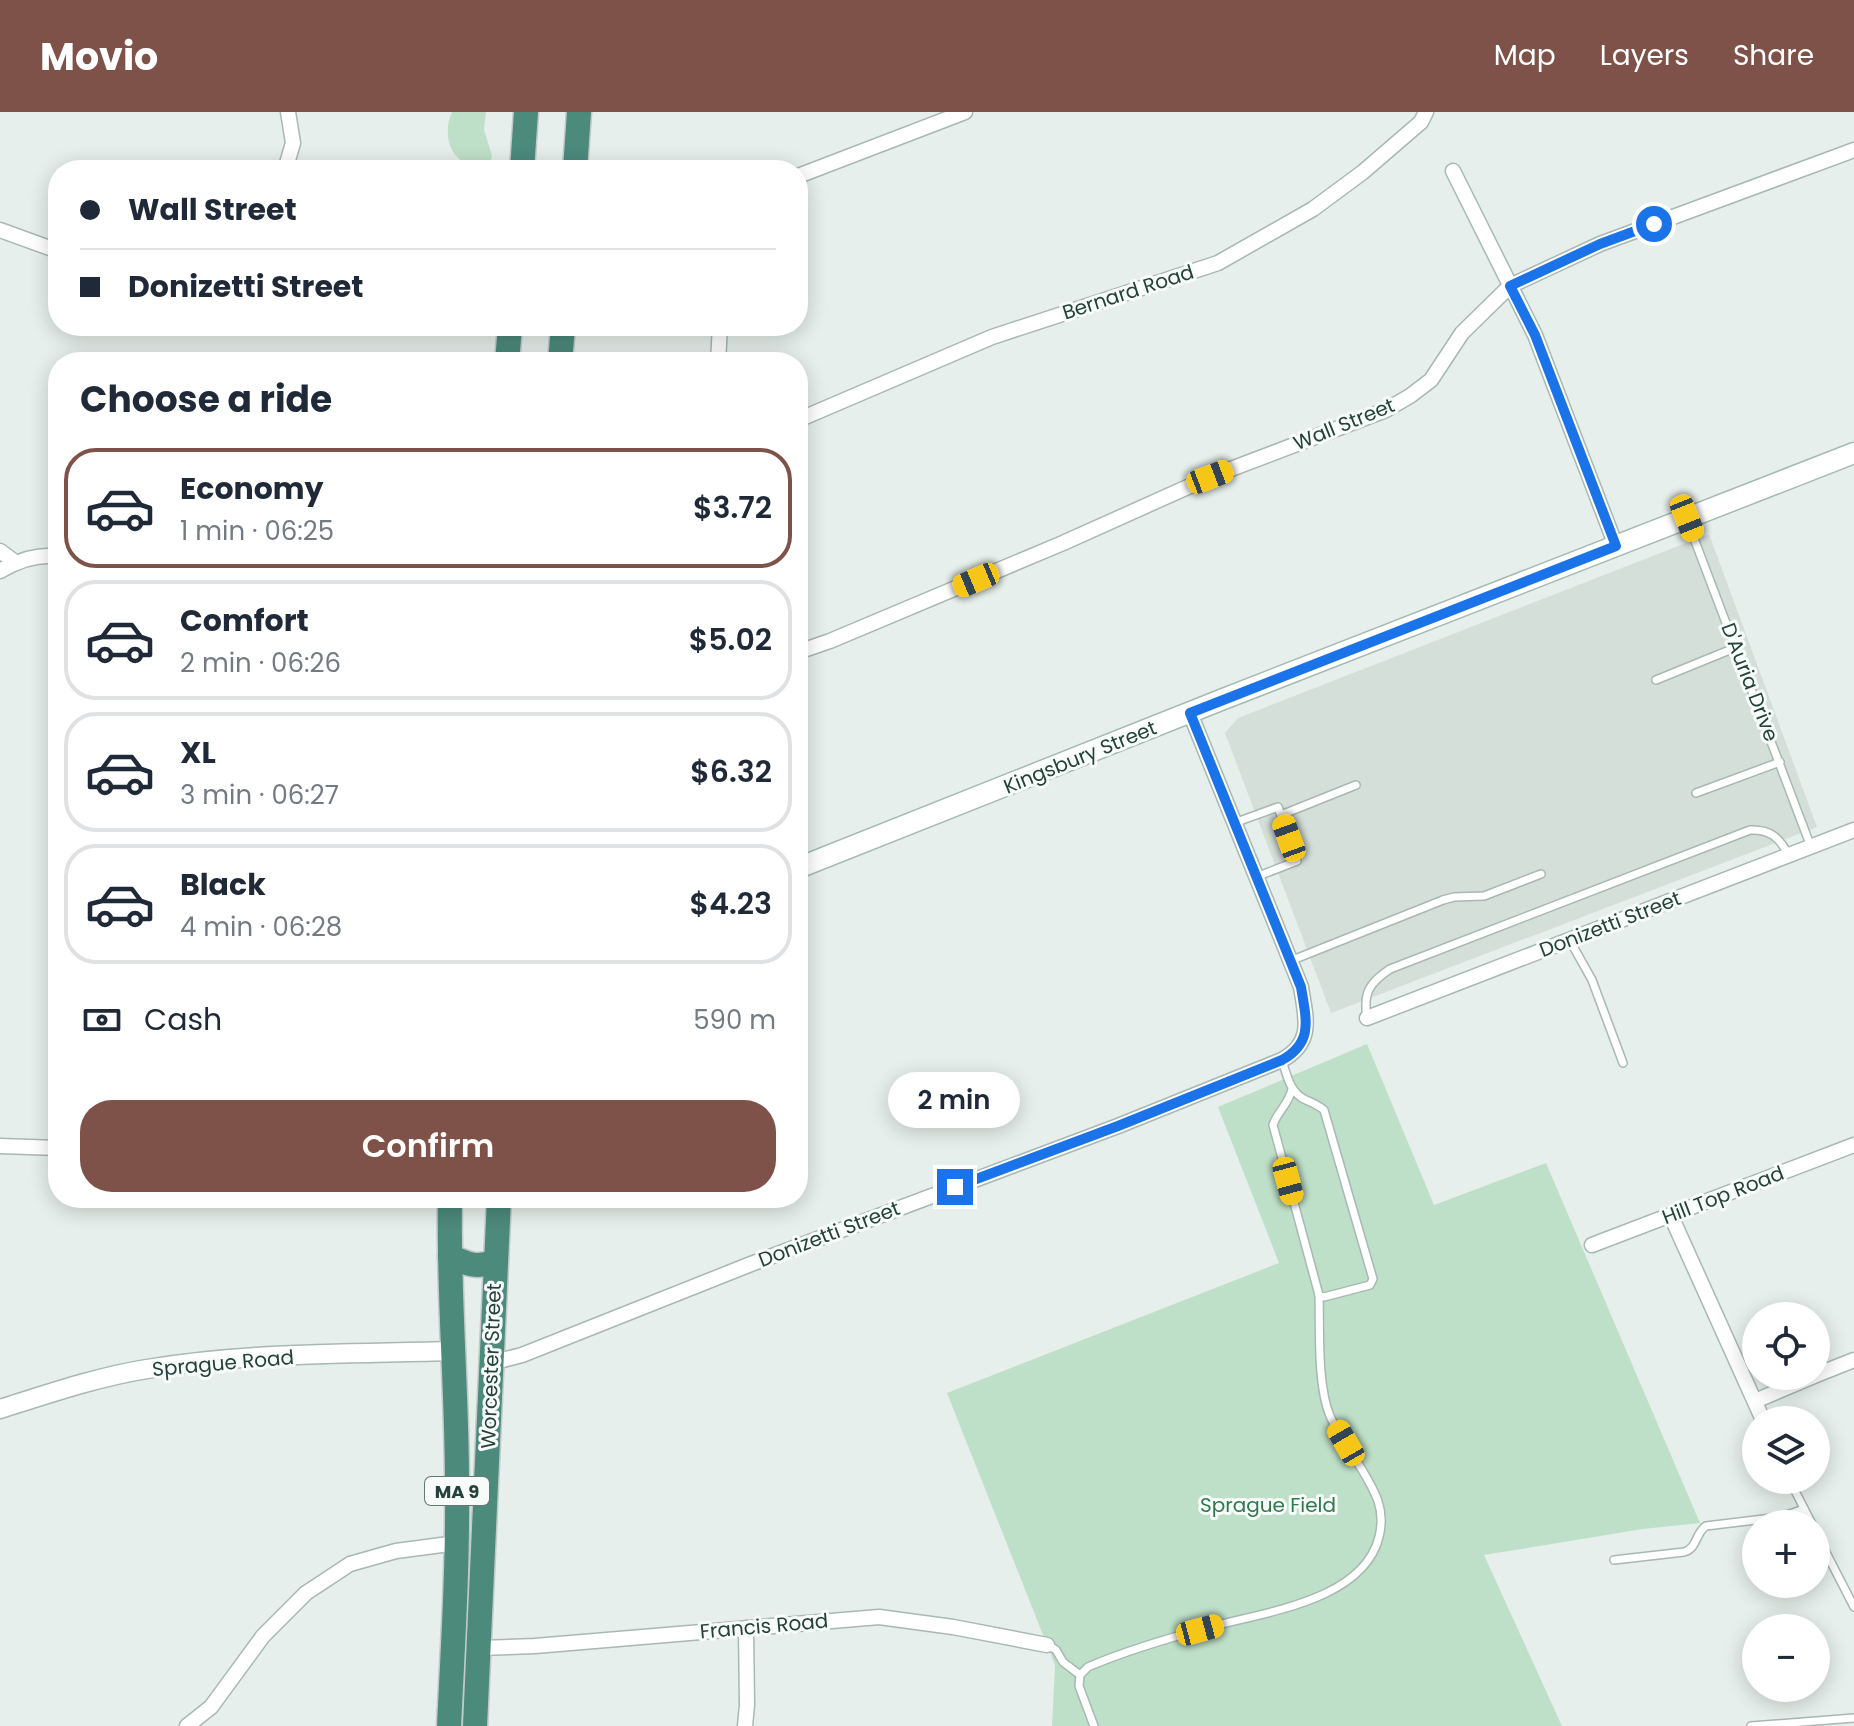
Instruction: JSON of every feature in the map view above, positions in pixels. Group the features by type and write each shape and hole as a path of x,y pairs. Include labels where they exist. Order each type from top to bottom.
{"highway":[{"path":"523,160 526,112"},
{"path":"576,160 579,112"},
{"name":"Worcester Street","path":"449,1726 457,1543 450,1208"},
{"name":"Worcester Street","path":"475,1726 498,1208"},
{"path":"450,1256 475,1266 495,1261"}],"main road":[{"name":"Kingsbury Street","path":"808,864 1854,453"}],"street":[{"path":"288,112 293,143 288,160"},
{"path":"808,172 965,112"},
{"name":"Bernard Road","path":"808,416 992,337 1218,263 1313,209 1363,172 1421,122 1426,112"},
{"name":"Wall Street","path":"808,649 1049,550 1210,477 1386,410 1431,380 1462,333 1510,286 1600,244 1854,150"},
{"path":"1453,171 1535,335 1616,546"},
{"path":"0,230 48,247"},
{"path":"0,551 15,562"},
{"path":"0,571 15,562 48,555"},
{"path":"1190,713 1290,961"},
{"name":"Donizetti Street","path":"1367,1018 1854,830"},
{"name":"Donizetti Street","path":"491,1363 522,1355 1282,1060 1299,1047 1306,1020 1301,987 1290,961"},
{"name":"Hill Top Road","path":"1592,1245 1854,1145"},
{"path":"0,1146 48,1148"},
{"path":"1671,1216 1757,1406"},
{"name":"Sprague Road","path":"0,1409 103,1378 145,1369 266,1357 452,1351"},
{"path":"1830,1370 1854,1360"},
{"path":"1755,1401 1781,1390"},
{"path":"187,1726 211,1707 263,1636 306,1593 350,1564 396,1551 457,1543"},
{"name":"Francis Road","path":"479,1648 879,1617 1047,1645"},
{"path":"745,1726 746,1628"}],"lane":[{"name":"D'Auria Drive","path":"1687,518 1811,847"},
{"path":"1656,680 1737,647"},
{"path":"1696,793 1780,762"},
{"path":"1281,815 1356,785"},
{"path":"1234,823 1278,807 1297,861 1256,877"},
{"path":"1367,1018 1365,1000 1369,990 1376,978 1390,969 1736,835 1763,829 1774,835 1789,855"},
{"path":"1290,961 1443,900 1484,896 1541,874"},
{"path":"1569,939 1592,980 1623,1063"},
{"path":"1282,1060 1292,1089 1324,1110 1373,1281 1370,1285 1324,1297 1319,1295"},
{"path":"1094,1726 1079,1686 1083,1671 1168,1639 1316,1598 1349,1580 1369,1560 1378,1540 1381,1512 1373,1491 1328,1410 1321,1362 1319,1295 1273,1125 1292,1089"},
{"path":"1614,1560 1684,1552 1693,1548 1699,1532 1706,1526 1781,1517 1804,1509 1797,1494"},
{"path":"1830,1560 1854,1607"},
{"path":"1047,1645 1054,1647 1063,1662 1080,1675"},
{"path":"1751,1726 1854,1718"}],"shaded area":[{"path":"1709,534 1817,827 1331,1013 1225,733 1238,718"}],"green space":[{"path":"452,112 486,112 484,130 491,160 460,160 450,144"},
{"name":"Sprague Field","path":"1367,1044 1434,1205 1546,1163 1700,1523 1643,1529 1484,1555 1562,1726 1052,1726 1055,1665 947,1393 1279,1263 1218,1107"}],"route":[{"path":"955,1187 1118,1126 1296,1052 1304,1036 1306,1020 1301,987 1190,713 1616,546 1535,335 1510,286 1600,244 1654,224"}]}
